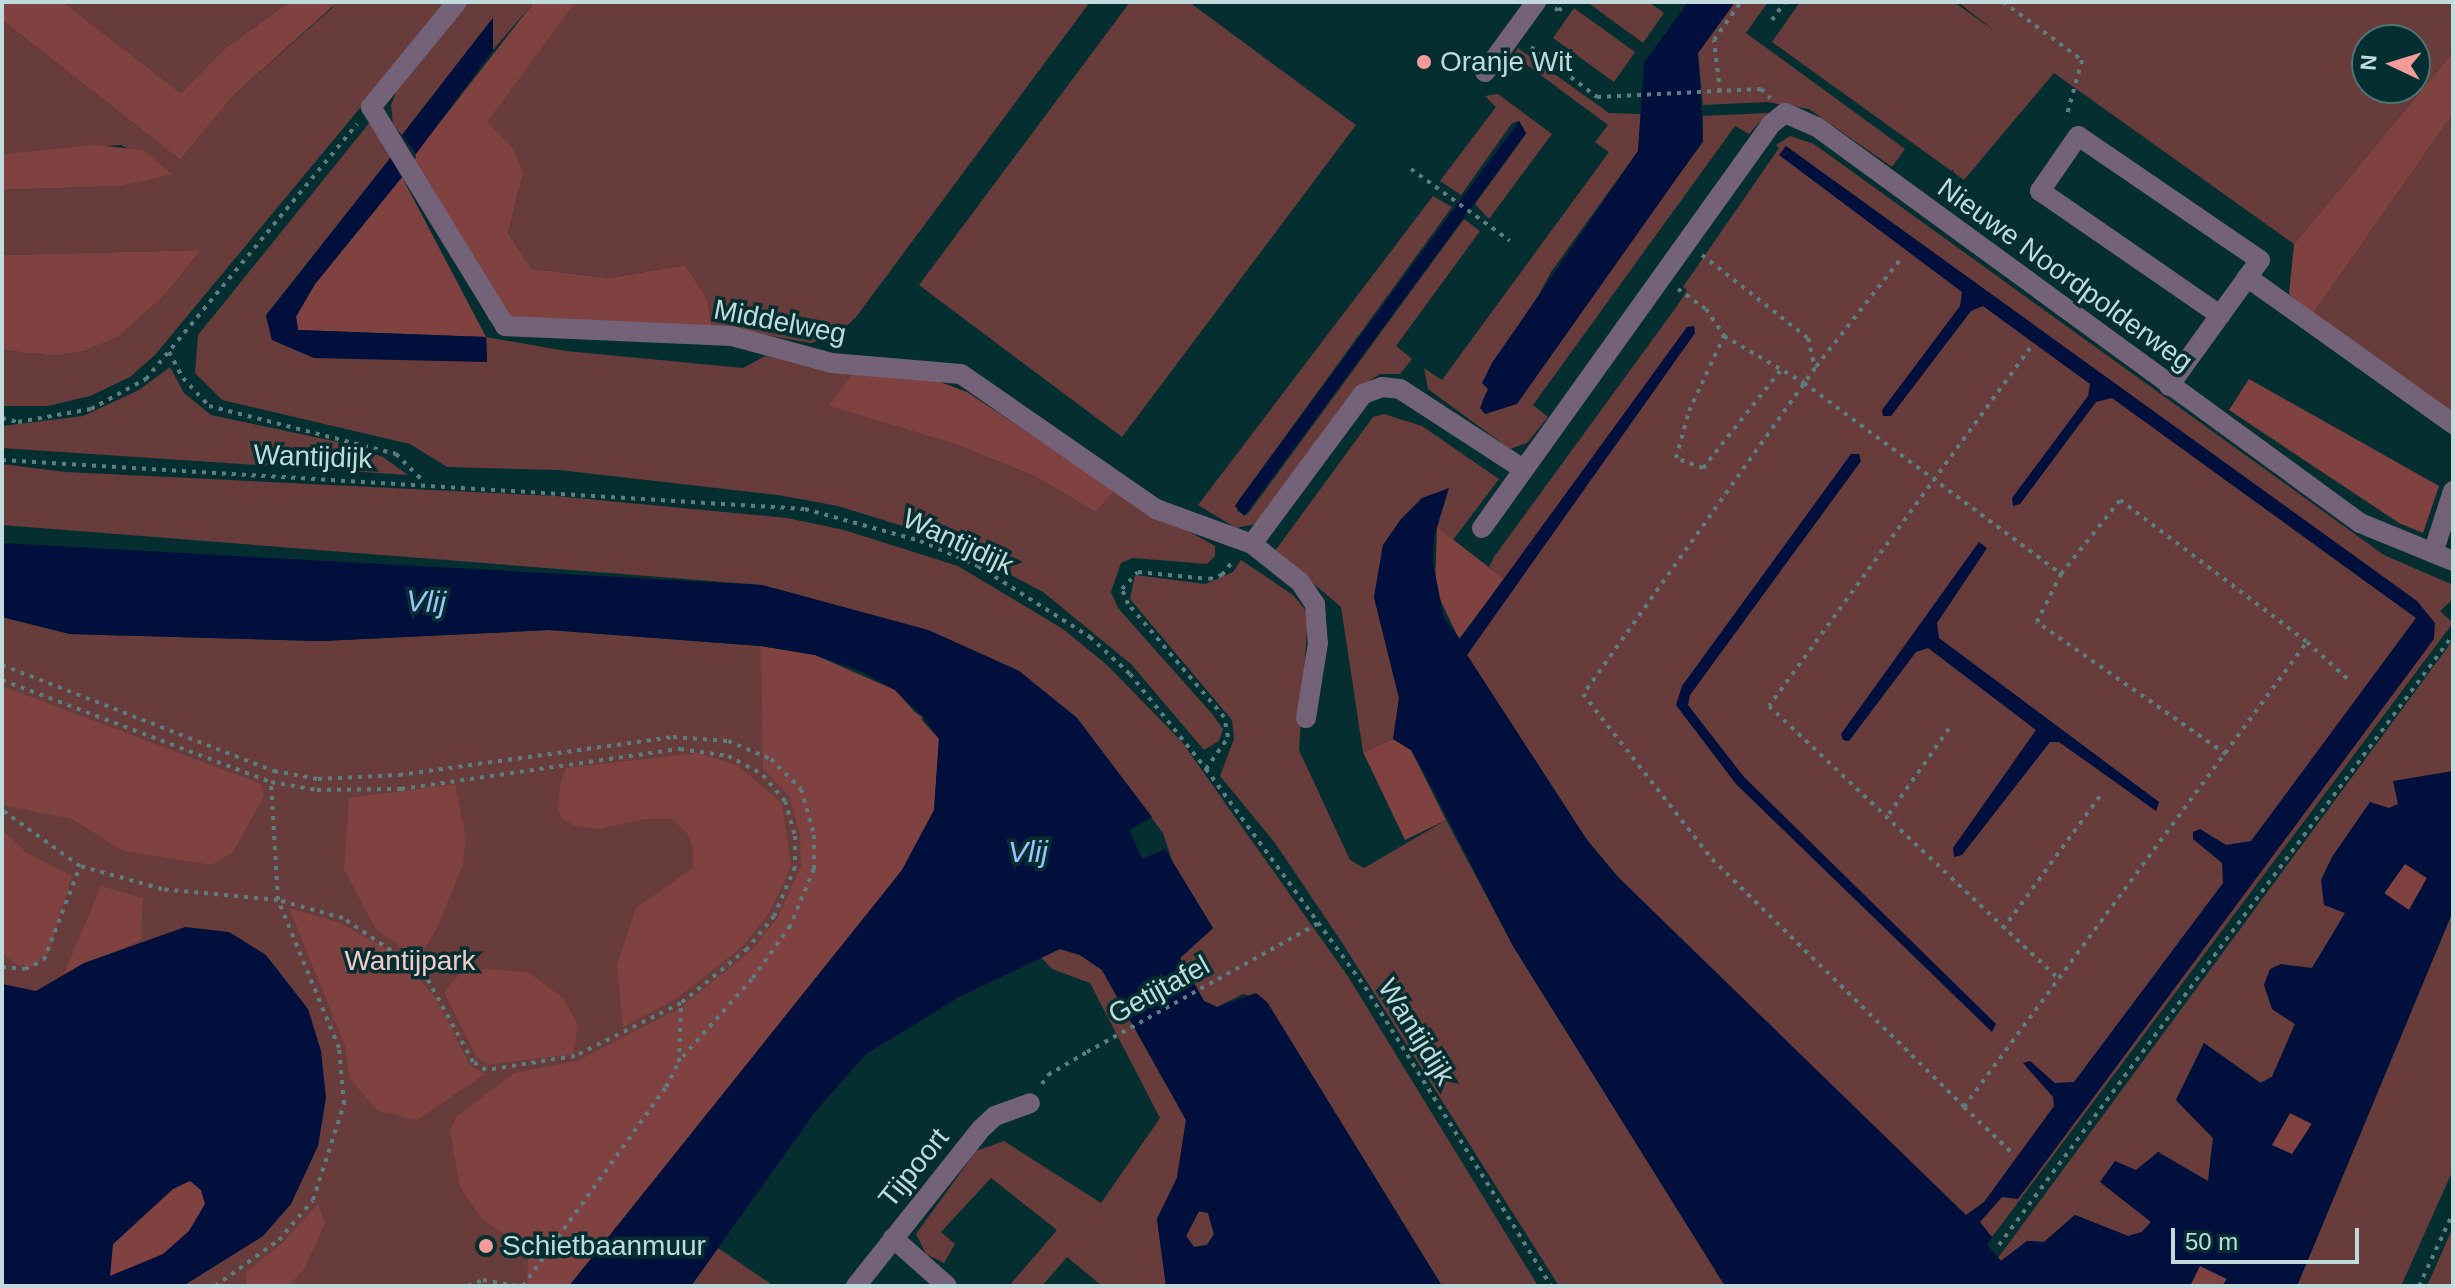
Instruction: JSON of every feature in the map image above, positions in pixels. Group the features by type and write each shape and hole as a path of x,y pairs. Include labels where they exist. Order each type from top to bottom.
{"street":[{"path":"371,107 457,2"},
{"path":"1485,72 1536,2"},
{"name":"Middelweg","path":"371,107 505,326 732,336 832,363 961,374 1156,509 1252,544"},
{"path":"1482,528 1689,244 1770,125 1785,113"},
{"name":"Nieuwe Noordpolderweg","path":"1785,113 1817,127 2360,523 2453,561"},
{"path":"2169,386 2260,260 2078,136 2040,191 2220,315"},
{"path":"2247,277 2453,424"},
{"path":"1306,718 1318,643 1315,604 1300,582 1252,544 1363,394 1382,387 1400,389 1523,469"},
{"path":"2433,553 2453,491"},
{"name":"Tijpoort","path":"856,1286 981,1129 995,1116 1030,1103"},
{"path":"893,1238 947,1286"}],"path":[{"path":"1720,92 1714,40 1741,2"},
{"path":"1772,20 1785,2"},
{"path":"2003,2 2082,60 2064,124 2078,136"},
{"path":"1513,34 1597,97 1761,89 1785,113"},
{"path":"2,418 18,422 91,409 146,379 371,107"},
{"path":"1411,169 1510,241"},
{"path":"1689,244 1808,338 1815,368"},
{"path":"1899,261 1804,383 1583,694 1712,859 2013,1154"},
{"path":"1663,279 1706,309 1724,336 1804,383 2061,574"},
{"path":"1724,336 1689,411 1676,458 1703,468 1780,371"},
{"path":"2030,348 1769,706 1889,814 2003,929 2059,979"},
{"path":"169,352 183,378 209,406 396,454 424,482"},
{"name":"Wantijdijk","path":"2,460 424,482 805,509 920,541 978,566 1090,637 1130,674 1206,769 1365,987 1551,1286"},
{"path":"2226,755 2037,622 2061,574 2120,500 2307,642 2351,682"},
{"path":"1206,769 1228,737 1224,717 1128,604 1122,589 1138,572 1209,579 1222,575 1252,544"},
{"path":"1999,1245 2453,635"},
{"path":"1964,1107 2307,642"},
{"path":"2,665 274,771 318,779 399,775 673,737 728,741 771,759 801,789 814,835 814,869 790,926 752,979 679,1061 521,1286 483,1280 468,1286"},
{"path":"2,680 271,782 317,790 401,789 680,749 744,762 785,801 795,836 795,867 774,916 747,949 681,1003 575,1056 486,1070 473,1062 424,973 343,918 278,900 162,889 80,866 2,810"},
{"path":"1889,814 1950,727"},
{"path":"215,1286 279,1240 313,1200 344,1104 339,1048 278,900 271,782"},
{"path":"2003,929 2103,792"},
{"path":"2,967 25,969 44,960 80,866"},
{"name":"Getijtafel","path":"1030,1103 1048,1075 1319,923"},
{"path":"679,1061 681,1003"},
{"path":"2419,1286 2453,1213"}],"green space":[{"path":"63,2 289,2 224,49 181,93"},
{"path":"329,2 448,2 155,355 130,377 90,396 48,406 2,406 2,350 54,356 85,351 118,337 166,294 201,250 2,255 2,190 122,186 171,173 121,145 2,154 2,20 180,160 233,96 333,7"},
{"path":"467,2 534,2 493,50 492,19 402,135 393,125 391,105 400,81"},
{"path":"576,2 1090,2 856,317 836,336 811,343 712,326 707,298 685,265 609,278 532,269 508,233 523,174 486,122"},
{"path":"1130,2 1189,2 1356,125 1122,437 919,285"},
{"path":"1587,2 1649,2 1664,13 1643,43"},
{"path":"1735,2 1768,2 1746,33 1905,149 1892,167 1809,109 1767,102 1703,105 1698,53"},
{"path":"1800,2 1954,2 1996,32 1958,2 2453,2 2453,52 2431,79 2431,24 2351,24 2351,104 2410,104 2294,244 2054,73 1964,180 1772,42"},
{"path":"1574,8 1635,52 1614,82 1553,38"},
{"path":"1518,48 1609,113 1641,114 1638,151 1551,272 1482,401 1485,414 1509,404 1703,142 1703,116 1768,113 1749,134 1735,126 1533,405 1548,417 1527,443 1510,449 1428,389 1424,368 1442,380 1609,152 1595,142 1608,125 1523,62 1512,75 1507,67"},
{"path":"1498,94 1552,134 1489,219 1475,204 1526,134 1519,121 1512,123 1461,195 1440,181 1496,107 1485,96"},
{"path":"2453,114 2453,419 2313,314"},
{"path":"370,122 391,157 266,315 272,340 487,361 486,337 566,351 743,368 765,356 856,369 830,406 954,444 1034,476 1096,512 1115,490 1215,546 1215,556 1207,564 1133,558 1121,563 1111,592 1118,608 1213,715 1223,729 1219,741 1204,750 1131,664 1043,592 941,538 838,506 778,495 559,470 447,467 410,444 222,400 195,373 198,335"},
{"path":"1790,136 1814,144 2384,555 2453,585 2453,599 2440,611 2453,623 1992,1237 1957,1212 1618,877 1587,840 1467,655 1512,586 1489,567 1494,557 1677,306 1687,290 1683,287 1779,148 1776,145"},
{"path":"1433,196 1452,207 1239,500 1237,511 1247,515 1464,219 1480,231 1396,346 1412,359 1400,374 1380,374 1355,390 1255,524 1236,528 1198,505"},
{"path":"170,367 184,393 211,415 338,442 383,457 408,475 2,448 2,426 83,416 139,390"},
{"path":"1384,414 1422,426 1499,479 1453,540 1437,527 1442,508 1383,545 1374,597 1399,698 1393,739 1363,752 1341,607 1275,551 1373,417"},
{"path":"2,464 66,472 556,496 787,518 844,530 958,566 1063,629 1107,665 1182,742 1349,978 1538,1286 1442,1286 1267,1002 1243,994 1217,1007 1204,1001 1180,958 1213,928 1177,875 1163,833 1077,718 1019,671 928,630 762,585 2,525"},
{"path":"1241,560 1293,595 1308,613 1299,750 1350,860 1364,868 1446,820 1513,946 1725,1286 1559,1286 1343,944 1275,843 1220,776 1234,739 1232,720 1130,599 1135,575 1205,584 1233,572"},
{"name":"Wantijpark","path":"2,617 70,634 321,641 549,630 761,646 815,655 923,717 569,1286 2,1286"},
{"path":"2453,640 2453,771 2394,782 2399,804 2390,808 2346,913 2312,968 2272,1009 2295,1024 2272,1077 2261,1083 2204,1043 2176,1100 2213,1138 2208,1182 2158,1152 2151,1222 2142,1232 2128,1236 2075,1215 2044,1242 2027,1241 2001,1261 1998,1258"},
{"path":"2453,911 2453,1170 2401,1286 2297,1286"},
{"path":"1060,949 1080,955 1102,970 1186,1120 1177,1178 1157,1219 1166,1286 1102,1286 1067,1257 1042,1286 1009,1286 1057,1230 991,1178 941,1232 955,1244 944,1263 926,1254 916,1234 976,1151 1004,1141 1101,1203 1160,1118 1090,983 1052,969 1040,956"},
{"path":"1199,1211 1208,1213 1214,1234 1207,1245 1194,1247 1186,1236"},
{"path":"2453,1227 2453,1279 2449,1286 2427,1286"},
{"path":"718,1248 774,1286 691,1286"}],"shaded area":[{"path":"2,2 63,2 181,93 224,49 289,2 329,2 333,6 233,96 180,160 2,20"},
{"path":"534,2 576,2 487,122 512,147 523,174 508,233 532,269 609,278 685,265 707,298 712,326 489,320 414,167 416,153"},
{"path":"2453,52 2453,114 2313,314 2289,294 2294,244 2410,104 2431,104 2431,79"},
{"path":"95,145 143,150 172,174 122,186 2,190 2,154"},
{"path":"402,177 486,337 298,330 296,317 315,284"},
{"path":"201,250 166,294 118,337 85,351 54,356 2,350 2,255"},
{"path":"856,369 940,382 967,392 1115,490 1096,512 1034,476 954,444 829,406"},
{"path":"2249,379 2439,486 2423,533 2399,523 2229,410"},
{"path":"1437,527 1504,579 1459,639 1435,589"},
{"path":"761,646 815,655 895,690 939,739 934,811 902,870 850,941 569,1286 527,1286 528,1251 481,1218 460,1187 450,1132 456,1117 514,1073 577,1061 680,1008 752,950 777,918 801,867 800,835 790,797 763,769"},
{"path":"2,686 261,784 264,796 233,852 212,865 123,851 72,819 3,805"},
{"path":"1393,739 1411,750 1446,820 1405,840 1363,752"},
{"path":"697,753 739,766 782,804 791,866 769,913 743,946 675,1000 623,1027 617,965 636,908 693,868 693,849 687,833 673,819 645,819 598,829 576,826 563,820 558,809 560,785 566,768"},
{"path":"455,784 466,837 463,865 436,930 418,959 375,928 344,869 349,798"},
{"path":"2,830 27,853 72,876 48,954 33,966 19,966 2,953"},
{"path":"2405,863 2427,878 2409,910 2384,894"},
{"path":"101,886 143,898 141,940 64,974"},
{"path":"289,908 340,923 398,955 435,997 470,1065 485,1074 417,1120 378,1111 350,1079 345,1045"},
{"path":"484,969 528,972 563,998 578,1025 573,1054 489,1065 476,1056 444,992 461,972"},
{"path":"2290,1113 2312,1123 2293,1155 2271,1145"},
{"path":"190,1181 201,1190 205,1204 189,1231 164,1254 110,1276 113,1245 173,1189"},
{"path":"318,1204 325,1224 304,1269 289,1286 247,1286 246,1272 282,1243"},
{"path":"2199,1265 2227,1279 2222,1286 2190,1286"}],"water":[{"path":"1688,2 1735,2 1698,53 1703,141 1517,404 1485,414 1480,408 1488,389 1482,383 1492,363 1638,151 1644,63"},
{"path":"493,18 493,50 416,154 402,135"},
{"path":"1519,121 1526,133 1244,516 1235,506 1239,500"},
{"path":"1786,146 2417,601 2435,623 2434,639 2018,1199 2002,1197 1980,1222 1992,1237 1987,1245 2001,1261 2027,1241 2044,1242 2075,1215 2128,1236 2142,1232 2151,1222 2100,1182 2115,1161 2136,1170 2158,1152 2208,1181 2213,1138 2176,1100 2204,1043 2260,1083 2272,1077 2295,1024 2272,1009 2264,985 2270,969 2281,964 2312,968 2345,913 2324,905 2321,880 2332,857 2370,802 2389,808 2398,804 2393,781 2453,771 2453,911 2297,1286 2222,1286 2227,1279 2200,1266 2190,1286 1725,1286 1513,946 1411,750 1393,739 1399,698 1374,597 1383,545 1401,519 1422,498 1449,488 1434,537 1433,563 1444,618 1460,639 1687,327 1694,326 1695,333 1467,655 1587,840 1618,877 1966,1215 1984,1202 2054,1106 2053,1097 2023,1063 2030,1061 2055,1083 2074,1082 2223,883 2222,863 2193,839 2193,832 2200,829 2226,845 2251,841 2416,618 2112,398 2096,402 2020,504 2013,506 2012,498 2088,396 2090,384 1983,306 1971,311 1891,416 1883,416 1882,410 1960,306 1962,292 1779,155","holes":["2405,864 2427,878 2409,910 2384,893","2290,1113 2312,1124 2292,1154 2272,1145"]},
{"path":"391,157 402,177 315,284 296,316 298,330 486,337 487,362 314,358 272,340 266,316"},
{"path":"1851,454 1859,454 1861,461 1690,695 1688,705 1744,777 1996,1024 1992,1032 1736,784 1676,705 1682,686"},
{"path":"1979,542 1987,548 1937,623 1939,638 2159,802 2156,811 2059,742 2050,742 1962,855 1954,857 1953,848 2036,730 1928,648 1916,652 1849,741 1843,740 1841,734"},
{"name":"Vlij","path":"2,543 762,585 928,630 1019,671 1077,718 1152,817 1130,830 1142,859 1165,849 1213,928 1180,958 1204,1001 1217,1007 1256,993 1267,1002 1442,1286 1166,1286 1157,1219 1177,1178 1186,1120 1102,970 1080,955 1060,949 959,997 865,1055 816,1111 691,1286 569,1286 902,870 934,810 939,739 923,717 895,690 860,671 815,655 761,646 549,630 321,641 70,634 2,617","holes":["1199,1211 1208,1213 1214,1234 1207,1245 1194,1247 1186,1236"]},
{"path":"185,927 229,932 266,955 308,1009 321,1051 326,1098 318,1146 291,1204 263,1236 183,1286 2,1286 2,984 36,991 84,963","holes":["190,1181 201,1190 205,1204 189,1231 163,1254 110,1276 113,1244 173,1189"]}],"place":[{"name":"Oranje Wit","path":"1424,62"},
{"name":"Schietbaanmuur","path":"486,1246"}]}
